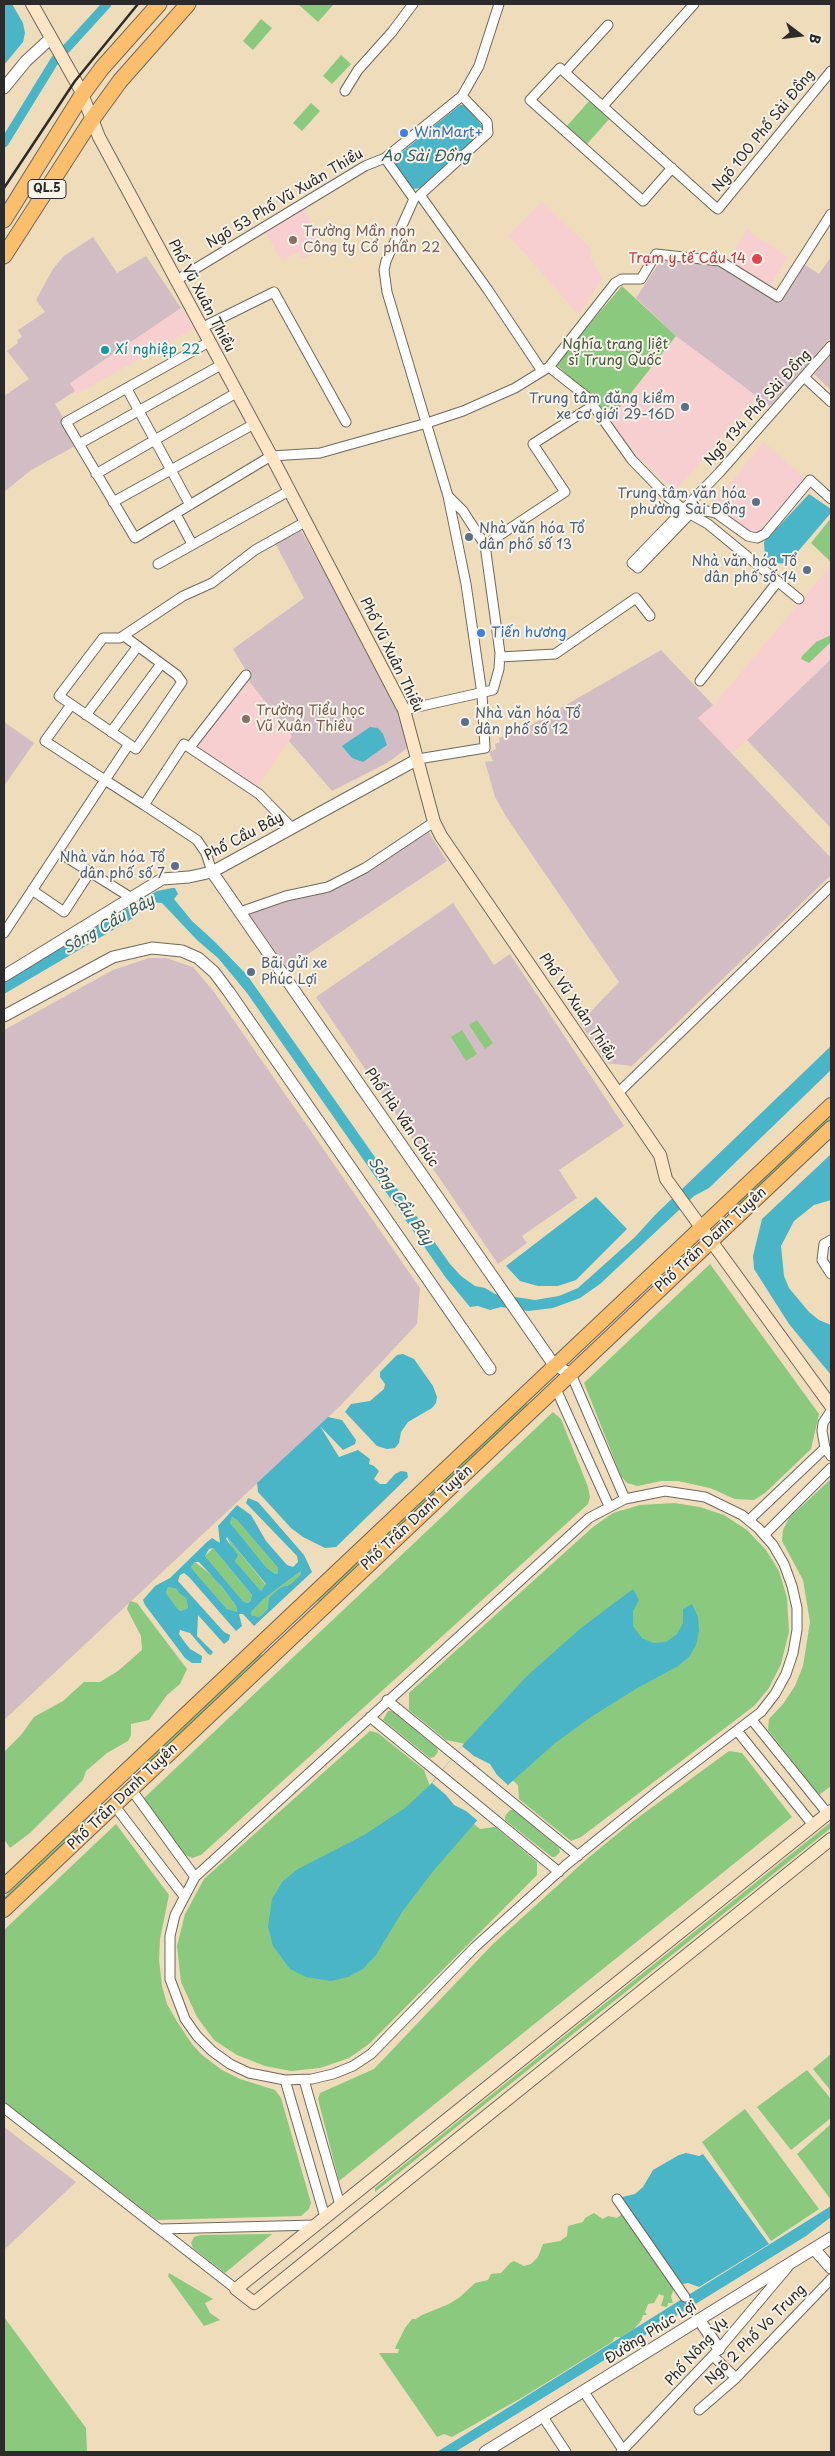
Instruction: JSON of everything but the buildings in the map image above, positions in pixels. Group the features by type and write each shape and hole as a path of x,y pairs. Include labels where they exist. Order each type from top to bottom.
{"highway":[{"name":"QL.5","path":"4,220 82,95 102,68 159,4"},
{"name":"QL.5","path":"4,256 91,121 120,81 188,4"}],"main road":[{"name":"Phố Vũ Xuân Thiều","path":"32,4 82,95 91,121 175,281 254,424 404,710 434,822 441,836 660,1155 664,1174 674,1190 831,1406"},
{"name":"Phố Trần Danh Tuyên","path":"4,1886 831,1105"},
{"name":"Phố Trần Danh Tuyên","path":"4,1910 302,1626 556,1389 831,1128"},
{"path":"290,1615 302,1626"},
{"path":"110,1785 122,1797"},
{"path":"829,1812 236,2289 254,2303 831,1839"}],"street":[{"path":"345,91 358,70 392,32 413,4"},
{"path":"418,759 485,748 482,694 466,584 448,496 387,292 384,270 393,243 417,197 488,133 487,122 462,96 477,71 499,4"},
{"path":"603,106 694,4"},
{"path":"565,72 608,25"},
{"path":"4,88 26,61 51,38"},
{"path":"560,68 565,72 672,168 643,201 530,100 560,68"},
{"name":"Ngõ 100 Phố Sài Đồng","path":"672,168 718,209 831,71"},
{"name":"Ngõ 53 Phố Vũ Xuân Thiều","path":"175,281 365,166 385,158 462,96"},
{"path":"385,158 488,290 545,369 574,386 594,405 632,460 668,497 687,512 708,524 799,598"},
{"path":"209,342 66,422 135,538 271,456 320,453 463,411 515,388 545,369 615,283 622,279 641,279 656,254 720,261 778,297 831,214"},
{"path":"201,328 274,292 346,422"},
{"name":"Ngõ 134 Phố Sài Đồng","path":"687,512 831,346"},
{"path":"78,444 221,365"},
{"path":"804,377 831,402"},
{"path":"127,389 190,504"},
{"path":"96,474 236,393"},
{"path":"485,546 565,492 533,444 594,405"},
{"path":"113,502 254,424"},
{"path":"687,512 638,568 632,562 687,512 697,509 716,513 748,536 757,538 764,534 810,480 831,499"},
{"path":"158,564 289,491"},
{"path":"404,710 493,690 500,656 485,546 464,511 448,496"},
{"path":"176,514 192,544"},
{"path":"124,636 177,675 182,682 136,749 58,696 103,638 108,636 116,639 124,636 183,596 212,583 255,550 305,522"},
{"path":"700,681 778,581"},
{"path":"500,656 555,654 636,598 650,616"},
{"path":"86,715 138,646"},
{"path":"111,732 161,664"},
{"path":"190,747 246,674"},
{"path":"71,705 45,741 197,840 206,853 212,872"},
{"path":"4,933 129,744"},
{"path":"144,805 184,744 259,794 292,828"},
{"name":"Phố Cầu Bây","path":"4,976 162,879 190,877 212,872 418,759"},
{"path":"240,912 286,896 328,887 365,868 434,822"},
{"path":"58,852 130,897"},
{"path":"32,890 64,912 90,872"},
{"name":"Phố Hà Văn Chúc","path":"212,872 554,1365 571,1374"},
{"path":"618,1093 831,886"},
{"path":"4,1016 113,956 152,948 182,951 198,958 214,972 229,992 490,1369"},
{"path":"831,1240 824,1244 822,1260 831,1274"},
{"path":"554,1365 556,1389 609,1506"},
{"path":"571,1374 625,1499"},
{"path":"831,1411 823,1423 822,1431 825,1448 831,1456"},
{"path":"749,1520 825,1448"},
{"path":"764,1535 831,1468"},
{"path":"665,1491 686,1492 724,1504 749,1520 764,1535 784,1564 792,1586 796,1608 797,1630 794,1653 786,1674 775,1694 752,1720 738,1732 659,1790 559,1872 475,1947 371,2054 353,2066 333,2074 304,2080 285,2080 249,2073 230,2064 202,2041 185,2019 170,1979 168,1957 171,1929 184,1895 195,1877 387,1700 584,1523 609,1506 625,1499 665,1491"},
{"path":"387,1700 578,1856"},
{"path":"370,1717 559,1872"},
{"path":"752,1720 829,1812"},
{"path":"738,1732 813,1825"},
{"path":"122,1797 195,1877"},
{"path":"122,1797 184,1895"},
{"path":"160,2229 320,2221 285,2080"},
{"path":"304,2080 340,2205"},
{"path":"4,2108 236,2289"},
{"path":"617,2200 685,2297"},
{"name":"Đường Phúc Lợi","path":"485,2452 500,2449 543,2417 815,2250 831,2238"},
{"path":"815,2250 831,2268"},
{"name":"Phố Nông Vụ","path":"622,2451 716,2353 788,2266"},
{"name":"Ngõ 2 Phố Vo Trung","path":"699,2410 736,2378 831,2279"},
{"path":"700,2321 716,2353 736,2378"},
{"path":"584,2392 622,2451"},
{"path":"543,2417 566,2452"}],"shaded area":[{"path":"542,202 591,249 590,257 602,278 579,315 509,236"},
{"name":"Trường Mần non Công ty Cổ phần 22","path":"304,208 312,225 319,251 302,259 298,252 282,261 264,229"},
{"name":"Trạm y tế Cầu 14","path":"747,230 788,257 768,288 727,261"},
{"path":"93,237 117,273 146,256 181,308 70,383 75,391 55,404 79,444 31,470 4,492 4,396 29,379 7,351 18,343 17,340 22,337 18,330 45,312 36,300 53,269 64,256"},
{"path":"663,257 716,263 779,301 804,264 819,274 831,257 831,337 770,406 676,336 636,298"},
{"path":"181,308 194,328 77,394 70,383"},
{"name":"Trung tâm đăng kiểm xe cơ giới 29-16D","path":"676,336 758,396 675,491 631,450 609,422"},
{"path":"831,355 831,390 814,374"},
{"path":"764,442 808,481 763,533 752,535 713,504"},
{"path":"299,527 391,691 410,746 387,763 332,791 289,741 292,736 245,676 248,674 233,649 304,598 274,541"},
{"path":"831,565 831,659 732,754 698,718 714,705"},
{"path":"661,650 713,705 698,718 831,858 831,875 632,1066 607,1063 580,1023 619,982 507,818 495,797 485,762 493,761 489,752 496,749 495,744 500,742 499,738 521,731"},
{"path":"831,659 831,828 747,740"},
{"name":"Trường Tiểu học Vũ Xuân Thiều","path":"245,676 292,736 255,790 192,748"},
{"path":"4,722 34,743 4,786"},
{"path":"428,831 447,861 287,968 247,911 366,870"},
{"path":"453,903 494,965 510,954 624,1126 559,1170 577,1198 522,1236 527,1243 498,1264 316,997"},
{"path":"149,958 166,958 193,967 214,992 420,1288 417,1324 341,1405 4,1720 4,1030 113,970"},
{"path":"4,2127 76,2182 4,2250"}],"green space":[{"path":"298,4 334,4 318,22"},
{"path":"261,19 272,28 253,50 243,41"},
{"path":"341,55 351,64 332,84 323,76"},
{"path":"590,100 610,118 587,144 567,126"},
{"path":"311,103 320,111 302,131 293,123"},
{"name":"Nghĩa trang liệt sĩ Trung Quốc","path":"622,286 676,336 612,417 556,364"},
{"path":"831,518 831,562 811,543"},
{"path":"831,635 831,642 809,663 801,659 816,642"},
{"path":"477,1020 493,1043 485,1049 469,1025"},
{"path":"462,1030 477,1054 466,1061 451,1037"},
{"path":"831,1113 831,1119 732,1214 728,1214 729,1211"},
{"path":"710,1264 819,1414 811,1449 765,1493 754,1500 735,1499 710,1488 678,1481 661,1481 638,1486 627,1483 621,1476 584,1383"},
{"path":"526,1402 528,1405 318,1602 315,1599"},
{"path":"553,1412 561,1419 588,1487 590,1497 588,1504 201,1855 192,1858 182,1853 143,1799"},
{"path":"831,1479 831,1786 819,1795 768,1730 769,1719 783,1704 795,1686 803,1666 810,1622 803,1580 782,1541 783,1530 789,1518"},
{"path":"674,1503 700,1507 724,1515 747,1530 766,1550 779,1571 787,1598 789,1632 781,1664 769,1688 754,1706 581,1837 571,1841 519,1799 518,1785 470,1745 446,1740 409,1710 409,1693 593,1527 613,1513 640,1505"},
{"path":"232,1517 237,1520 278,1568 278,1573 275,1574 266,1567 230,1523"},
{"path":"227,1537 266,1585 261,1591 235,1561 236,1557"},
{"path":"213,1548 252,1595 250,1602 243,1601 205,1556"},
{"path":"195,1562 215,1578 236,1606 237,1613 227,1609 194,1571 191,1567"},
{"path":"301,1571 301,1574 291,1585 287,1585 261,1616 258,1618 251,1615 252,1611 265,1598"},
{"path":"168,1587 177,1589 186,1598 188,1608 181,1611 178,1609 166,1593"},
{"path":"130,1601 137,1603 187,1669 180,1684 167,1695 149,1720 131,1724 131,1735 128,1741 107,1753 86,1771 83,1780 30,1833 10,1848 4,1839 4,1752 21,1735 34,1717 63,1701 84,1682 100,1682 118,1671 142,1650 141,1636 127,1609"},
{"path":"259,1652 262,1655 148,1764 146,1763"},
{"path":"388,1711 392,1711 437,1748 438,1752 434,1757 430,1758 383,1720"},
{"path":"370,1731 378,1733 424,1770 431,1789 480,1829 495,1827 537,1862 537,1875 369,2044 349,2058 320,2068 291,2071 265,2066 237,2055 214,2040 197,2017 181,1982 177,1946 185,1914 204,1879"},
{"path":"729,1751 742,1753 792,1817 339,2181 318,2099 320,2093 374,2069 493,1944 588,1858 632,1822"},
{"path":"510,1810 514,1810 559,1848 560,1852 555,1857 552,1857 505,1820 505,1816"},
{"path":"89,1816 92,1818 4,1902 4,1897"},
{"path":"831,1822 831,1828 375,2192 375,2188"},
{"path":"116,1824 169,1895 160,1939 159,1960 162,1986 167,2004 176,2020 202,2055 222,2070 240,2079 275,2090 281,2098 311,2203 309,2209 301,2216 157,2220 4,2103 4,1930"},
{"path":"831,2054 831,2091 813,2069"},
{"path":"807,2070 831,2099 831,2118 791,2150 757,2107"},
{"path":"745,2109 819,2209 771,2241 702,2142"},
{"path":"831,2124 831,2200 797,2154"},
{"path":"594,2213 603,2219 608,2216 617,2218 622,2214 674,2288 671,2297 673,2303 668,2303 667,2307 661,2306 664,2296 659,2294 654,2303 648,2304 645,2312 647,2315 643,2315 641,2321 634,2329 621,2337 615,2337 612,2342 523,2397 452,2437 444,2434 437,2437 379,2353 398,2353 399,2349 395,2349 396,2346 412,2319 416,2319 449,2304 475,2283 488,2280 491,2274 501,2273 514,2261 524,2266 531,2264 538,2257 543,2244 560,2241 567,2236 568,2226 583,2222 585,2218"},
{"path":"272,2234 225,2273 193,2248 191,2243 194,2237 201,2235"},
{"path":"169,2273 213,2299 205,2303 210,2313 220,2320 204,2326 168,2276"},
{"path":"4,2317 86,2428 87,2452 4,2452"}],"water":[{"path":"4,4 12,4 23,23 25,33 23,42 4,65"},
{"name":"Ao Sài Đồng","path":"460,105 465,105 484,128 482,135 420,188 413,189 396,166 396,157"},
{"path":"809,494 831,509 830,514 788,563 771,564 765,559 764,542"},
{"path":"370,727 378,728 383,734 387,745 363,762 352,758 342,746"},
{"name":"Sông Cầu Bây","path":"175,888 178,894 174,899 192,921 247,975 450,1264 461,1276 475,1286 485,1288 495,1294 535,1300 559,1296 578,1288 635,1237 655,1215 831,1046 831,1070 709,1188 694,1196 600,1284 580,1298 553,1308 528,1311 501,1307 490,1310 478,1306 470,1307 446,1278 247,993 218,958 197,940 162,903 150,902 135,917 4,994 4,981 157,891"},
{"path":"831,1154 831,1200 814,1205 794,1221 781,1246 784,1276 789,1288 809,1312 819,1320 831,1325 831,1375 789,1324 754,1269 753,1256 762,1219"},
{"path":"596,1197 627,1229 576,1280 558,1286 538,1286 520,1281 506,1266"},
{"path":"403,1354 414,1359 433,1386 437,1397 436,1403 432,1408 408,1422 401,1432 399,1443 395,1448 387,1449 377,1446 345,1412 351,1404 370,1401 384,1389 385,1384 380,1377 380,1372 397,1355"},
{"path":"328,1417 342,1420 356,1440 355,1444 343,1450 320,1426 339,1457 358,1450 370,1459 369,1464 379,1471 374,1479 380,1484 386,1484 395,1474 401,1471 407,1472 408,1477 336,1547 325,1548 303,1537 291,1528 258,1492 257,1483"},
{"path":"248,1498 258,1502 304,1555 312,1572 254,1626 243,1614 239,1614 242,1626 236,1631 189,1577 184,1573 180,1575 178,1581 224,1632 230,1635 229,1640 224,1644 198,1615 197,1636 213,1652 211,1655 208,1654 190,1633 180,1630 179,1634 190,1649 202,1656 201,1663 192,1663 185,1658 143,1600 155,1586 170,1578 212,1538 220,1543 218,1526 237,1505 251,1515 266,1541 287,1565 293,1567 298,1562 297,1556 246,1503","holes":["232,1517 237,1520 278,1568 278,1573 275,1574 266,1567 230,1523","227,1537 266,1584 261,1591 235,1561 238,1555 226,1539","213,1548 252,1595 250,1602 243,1601 205,1556 209,1549","195,1562 199,1562 222,1587 236,1606 237,1612 227,1609 191,1567","301,1571 301,1574 291,1584 280,1588 269,1598 268,1608 261,1616 251,1615 252,1611 265,1598","168,1587 177,1589 186,1598 188,1608 181,1611 166,1593"]},
{"path":"633,1589 639,1600 633,1611 633,1626 642,1638 653,1643 666,1642 677,1634 683,1623 683,1609 692,1604 698,1617 699,1631 696,1645 689,1657 678,1666 634,1690 591,1717 555,1743 508,1785 434,1870 402,1912 376,1955 363,1969 348,1977 331,1981 306,1977 290,1969 273,1946 268,1927 272,1899 283,1881 298,1869 364,1835 405,1808 429,1786 462,1746 527,1676 581,1628"},
{"path":"686,2153 699,2156 703,2154 769,2244 699,2287 688,2283 682,2284 620,2202 622,2197 635,2194 643,2187 653,2170"},
{"path":"831,2206 831,2217 806,2236 455,2452 437,2452"}],"pier":[{"path":"462,1746 474,1756 490,1764 497,1775 508,1785 478,1821 466,1811 454,1805 432,1783"}],"waterway":[{"path":"66,49 107,4"},
{"path":"4,143 55,60"}],"railway":[{"path":"4,188 75,81 138,4"}],"place":[{"name":"WinMart+","path":"404,133"},
{"name":"Trường Mần non Công ty Cổ phần 22","path":"293,240"},
{"name":"Trạm y tế Cầu 14","path":"757,259"},
{"name":"Xí nghiệp 22","path":"105,350"},
{"name":"Trung tâm đăng kiểm xe cơ giới 29-16D","path":"685,407"},
{"name":"Trung tâm văn hóa phường Sài Đồng","path":"756,502"},
{"name":"Nhà văn hóa Tổ dân phố số 13","path":"469,537"},
{"name":"Nhà văn hóa Tổ dân phố số 14","path":"807,570"},
{"name":"Tiến hương","path":"481,633"},
{"name":"Trường Tiểu học Vũ Xuân Thiều","path":"246,719"},
{"name":"Nhà văn hóa Tổ dân phố số 12","path":"465,722"},
{"name":"Nhà văn hóa Tổ dân phố số 7","path":"175,866"},
{"name":"Bãi gửi xe Phúc Lợi","path":"251,972"}]}
